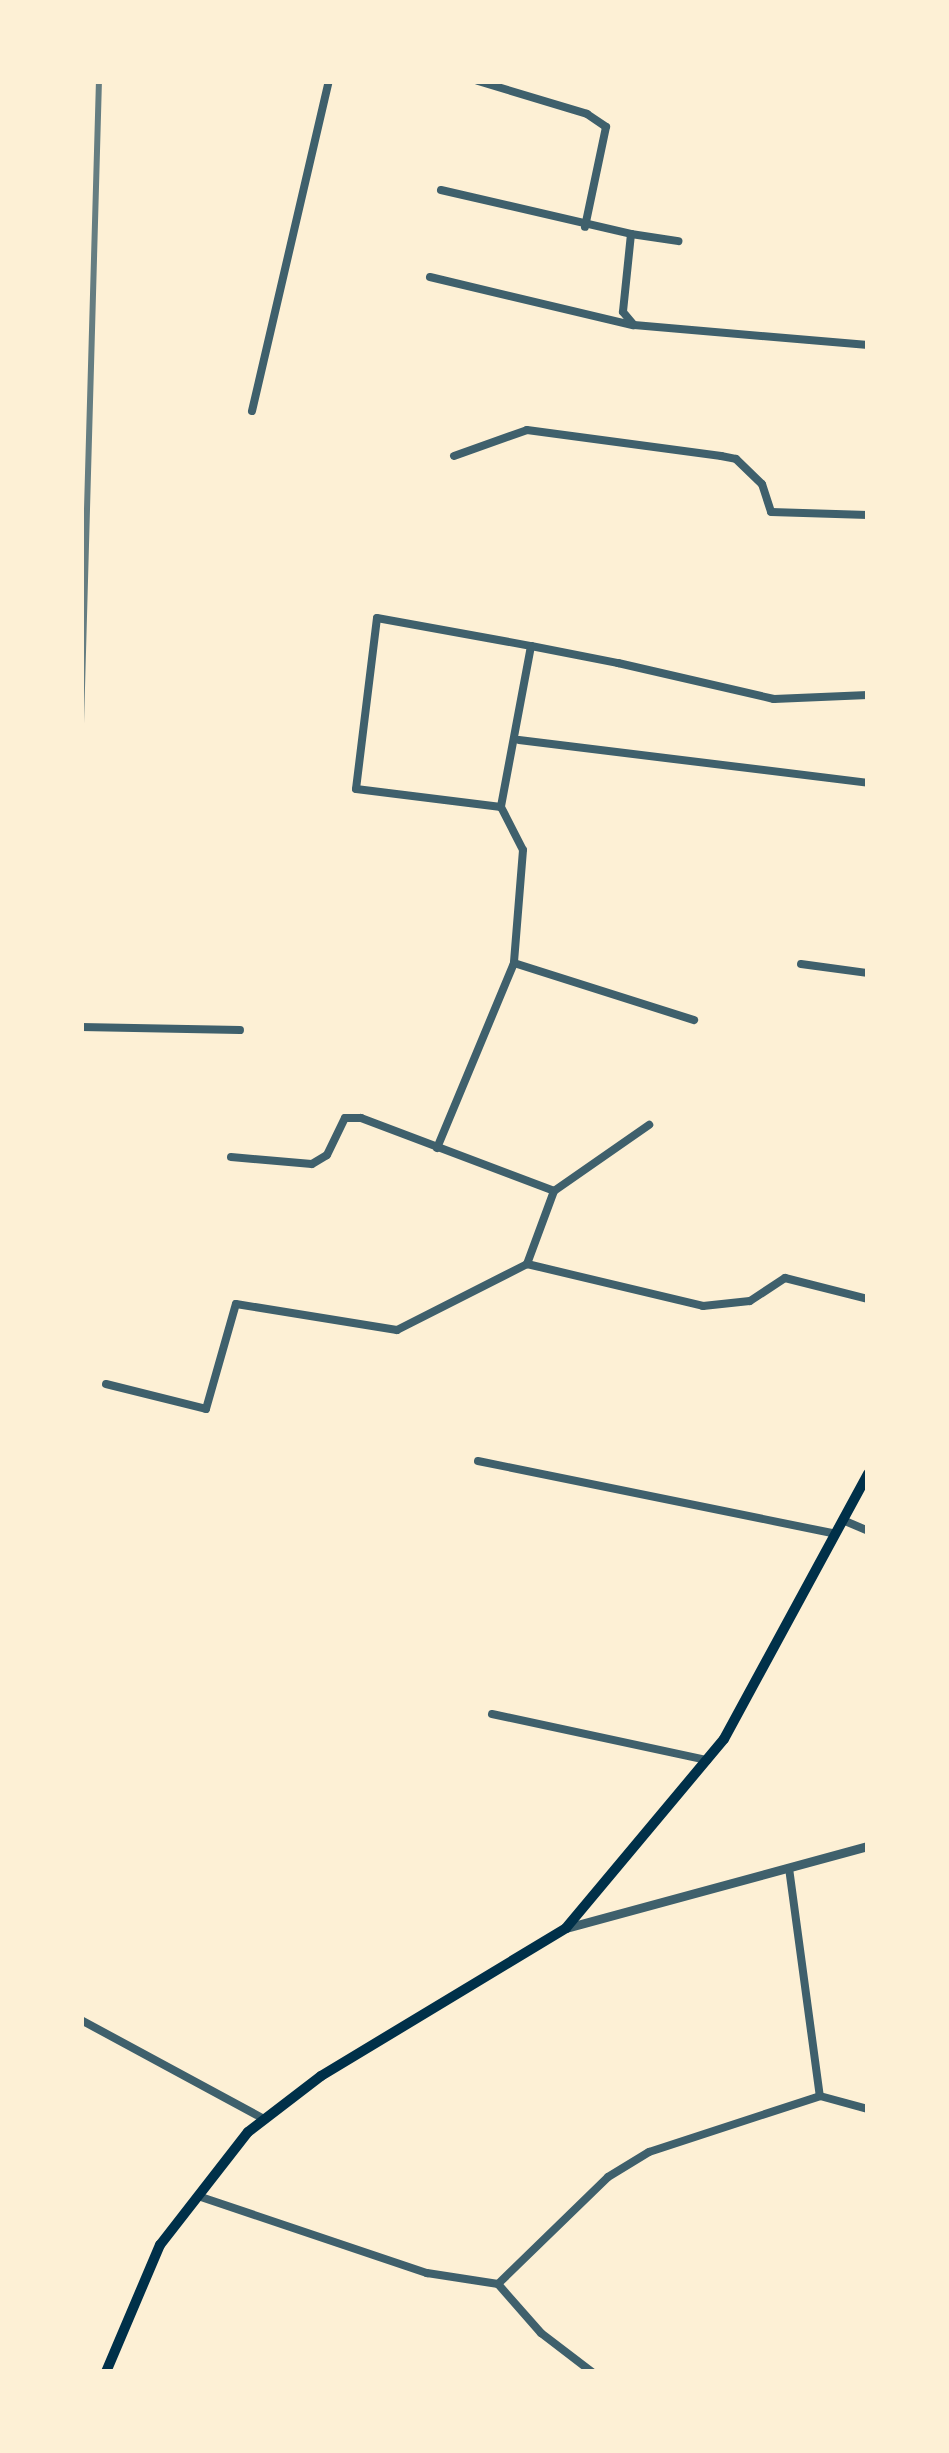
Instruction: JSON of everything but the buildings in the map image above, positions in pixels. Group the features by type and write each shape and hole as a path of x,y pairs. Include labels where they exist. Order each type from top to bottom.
{"main road":[{"path":"106,2372 134,2292 198,2196 265,2120 477,1977 566,1928 706,1760 868,1474"}],"street":[{"path":"252,411 329,81"},
{"path":"478,81 587,114 606,128 585,227"},
{"path":"441,190 585,227 678,241"},
{"path":"631,234 623,312 634,325"},
{"path":"430,278 634,325 868,345"},
{"path":"454,456 526,430 721,456 761,484 771,512 868,514"},
{"path":"501,807 354,787 373,622 531,646 774,699 868,695"},
{"path":"436,1148 514,963 523,850 501,807 519,740 531,646"},
{"path":"519,740 868,783"},
{"path":"514,963 694,1020"},
{"path":"801,964 868,973"},
{"path":"81,1027 240,1030"},
{"path":"231,1156 321,1162 351,1116 554,1191"},
{"path":"527,1264 554,1191 649,1126"},
{"path":"106,1384 206,1409 240,1302 364,1330 397,1330 527,1264 703,1306 750,1301 785,1278 868,1299"},
{"path":"478,1461 837,1534"},
{"path":"845,1520 868,1531"},
{"path":"492,1714 706,1760"},
{"path":"566,1928 868,1846"},
{"path":"790,1868 820,2096"},
{"path":"81,2020 265,2120"},
{"path":"498,2284 608,2177 649,2152 820,2096 868,2109"},
{"path":"198,2196 427,2273 498,2284 541,2333 592,2372"}],"railway":[{"path":"81,724 99,81"}]}
